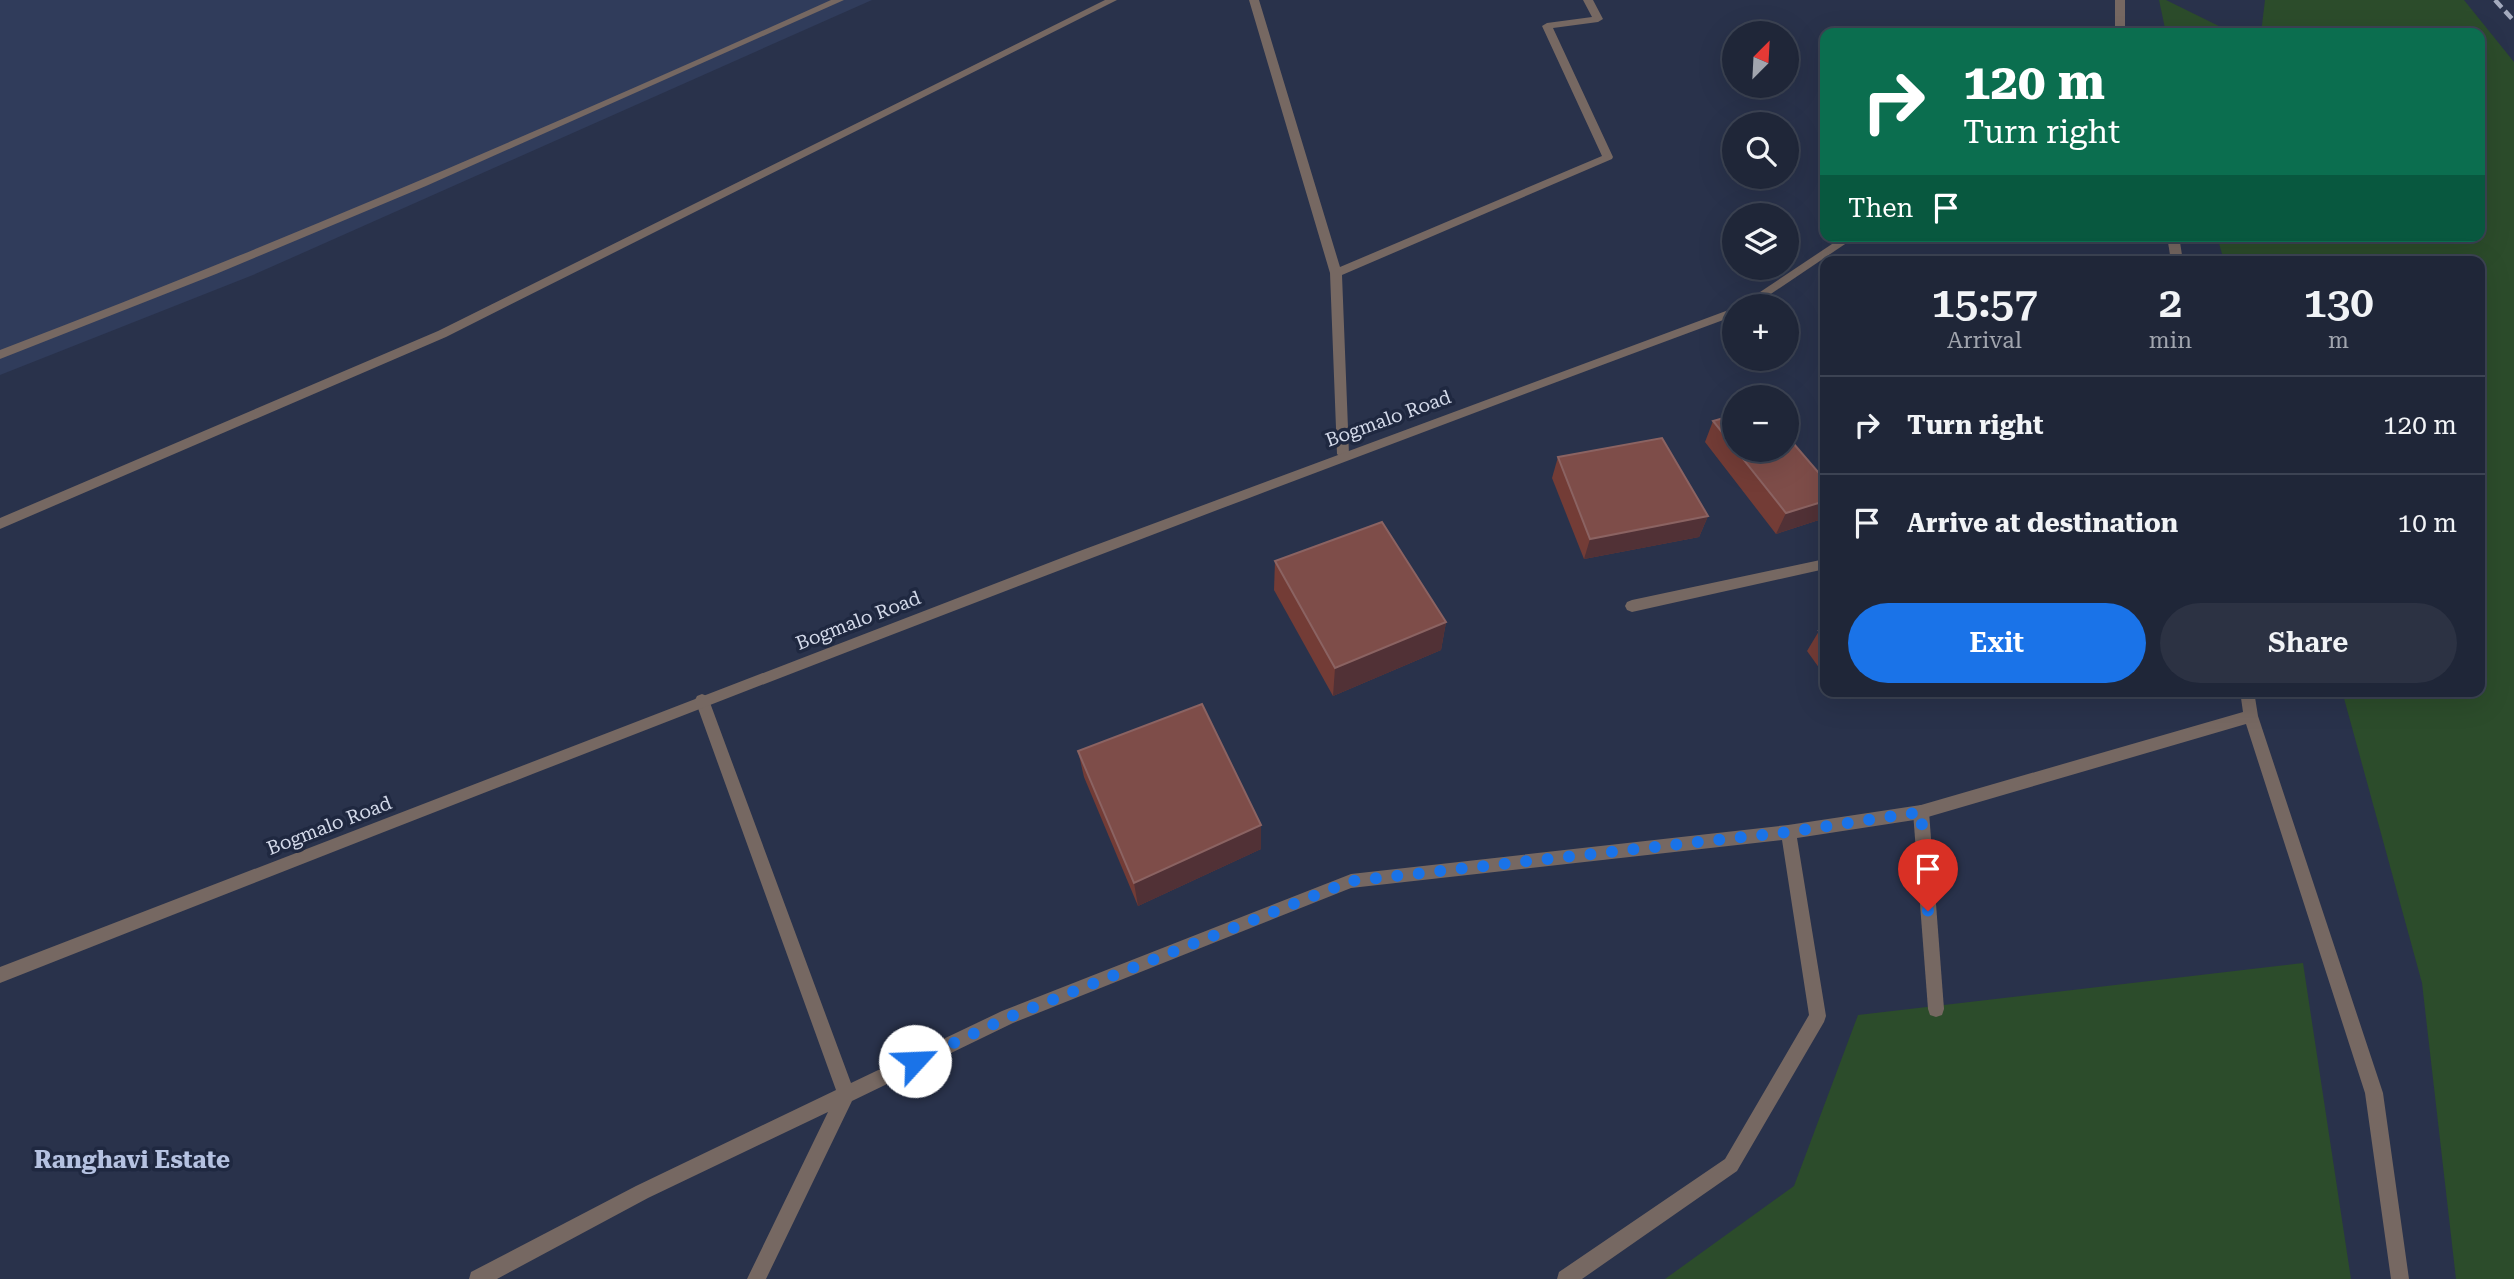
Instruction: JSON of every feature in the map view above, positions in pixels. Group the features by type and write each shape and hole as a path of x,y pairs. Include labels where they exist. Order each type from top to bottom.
{"street":[{"path":"0,355 154,297 662,80 839,0"},
{"path":"0,524 442,334 1112,0"},
{"path":"1254,0 1336,273 1343,454"},
{"path":"1336,273 1608,157 1548,26 1598,19 1588,0"},
{"path":"2120,0 2121,28"},
{"path":"1821,256 1843,242"},
{"path":"1763,294 1820,257"},
{"name":"Bogmalo Road","path":"0,975 702,700 1343,454 1722,316"},
{"path":"1632,606 1820,565"},
{"path":"2248,697 2251,716 2374,1094 2400,1279"},
{"path":"702,700 846,1094 756,1279"},
{"path":"478,1279 642,1192 1009,1017 1351,881 1788,832 1921,812 2251,716"},
{"path":"1921,812 1936,1009"},
{"path":"1566,1279 1731,1164 1818,1016 1788,832"}],"shaded area":[{"path":"0,0 872,0 253,275 0,375"}],"green space":[{"path":"2159,0 2166,0 2223,28 2165,28"},
{"path":"2265,0 2464,0 2514,62 2514,1279 2456,1279 2422,983 2344,697 2485,697 2485,256 2223,256 2219,242 2485,242 2485,28 2262,28"},
{"path":"2303,963 2351,1279 1665,1279 1794,1186 1858,1015"}],"building":[{"path":"1722,418 1722,432 1713,421"},
{"path":"1662,438 1708,516 1590,539 1558,457"},
{"path":"1799,450 1820,474 1820,503 1786,513 1746,462 1799,462"},
{"path":"1382,522 1446,622 1335,668 1275,561"},
{"path":"1202,704 1261,825 1134,883 1078,751"}],"railway":[{"path":"2495,0 2514,21"}],"district":[{"name":"Ranghavi Estate","path":"132,1160"}],"route":[{"path":"915,1061 1009,1017 1351,881 1788,832 1921,812 1928,911"}]}
